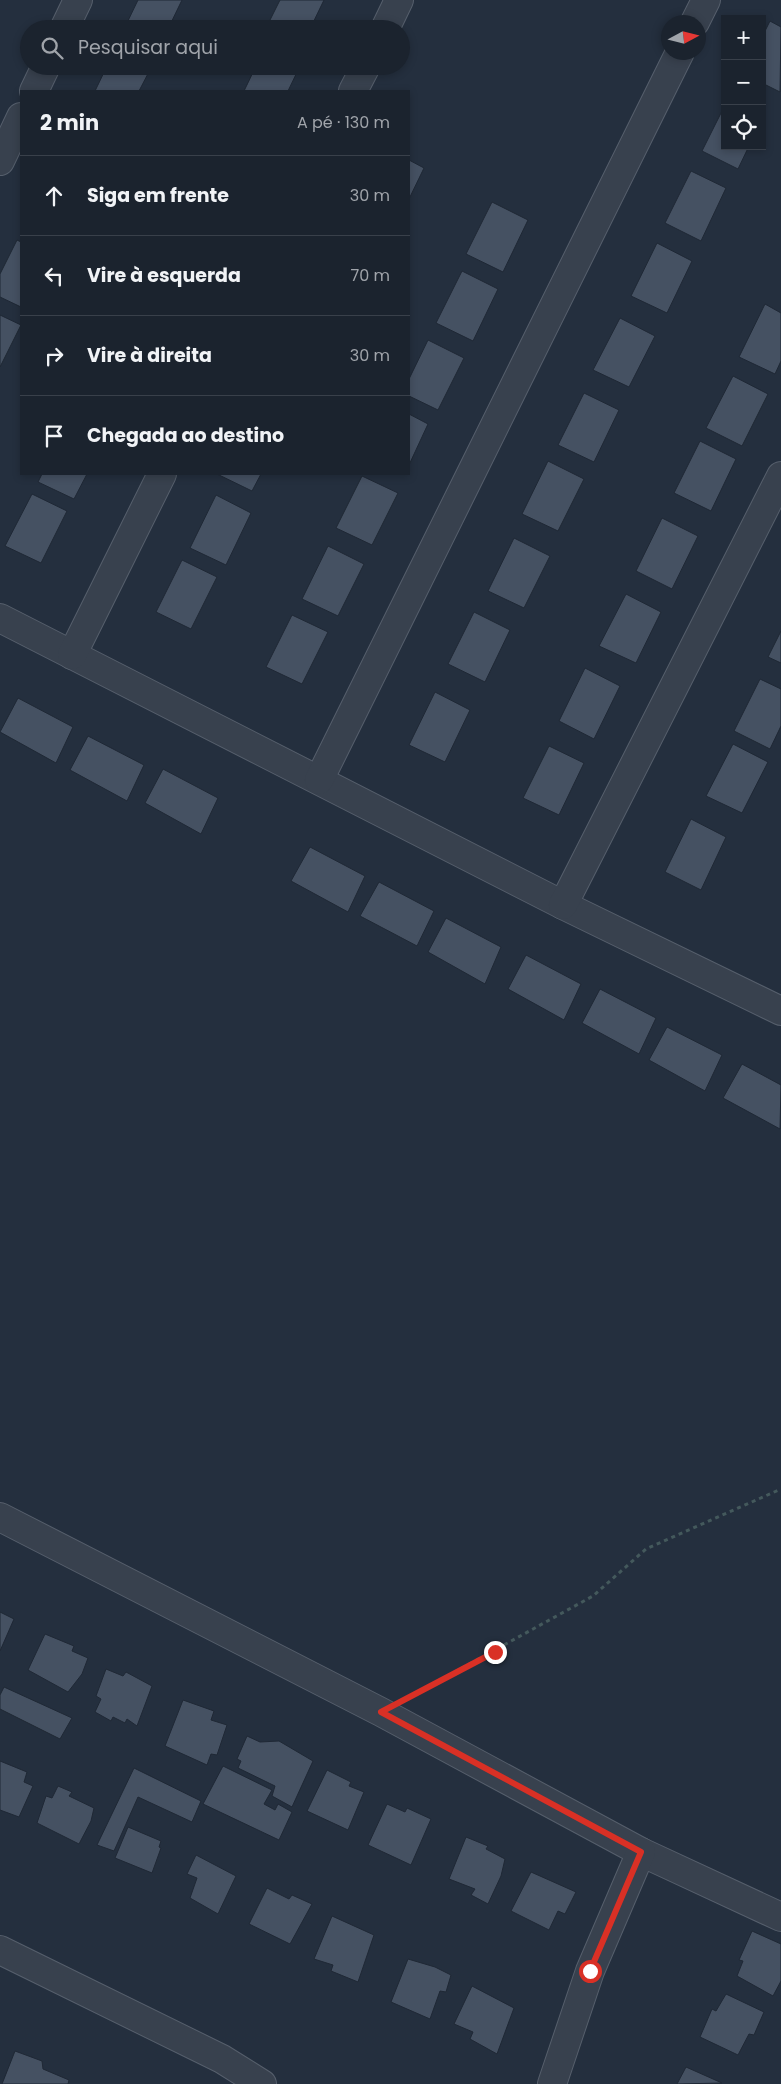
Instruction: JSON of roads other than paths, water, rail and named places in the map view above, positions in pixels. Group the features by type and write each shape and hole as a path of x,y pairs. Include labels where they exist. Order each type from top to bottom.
{"street":[{"path":"68,20 78,0"},
{"path":"389,20 399,0"},
{"path":"698,15 706,0"},
{"path":"319,780 676,60"},
{"path":"34,90 42,75"},
{"path":"354,90 361,75"},
{"path":"0,161 20,119"},
{"path":"72,655 162,475"},
{"path":"563,905 781,476"},
{"path":"0,618 563,905 781,1011"},
{"path":"0,1517 381,1712 641,1852 781,1917"},
{"path":"552,2084 590,1971 641,1852"},
{"path":"0,1950 222,2059 262,2084"}]}
